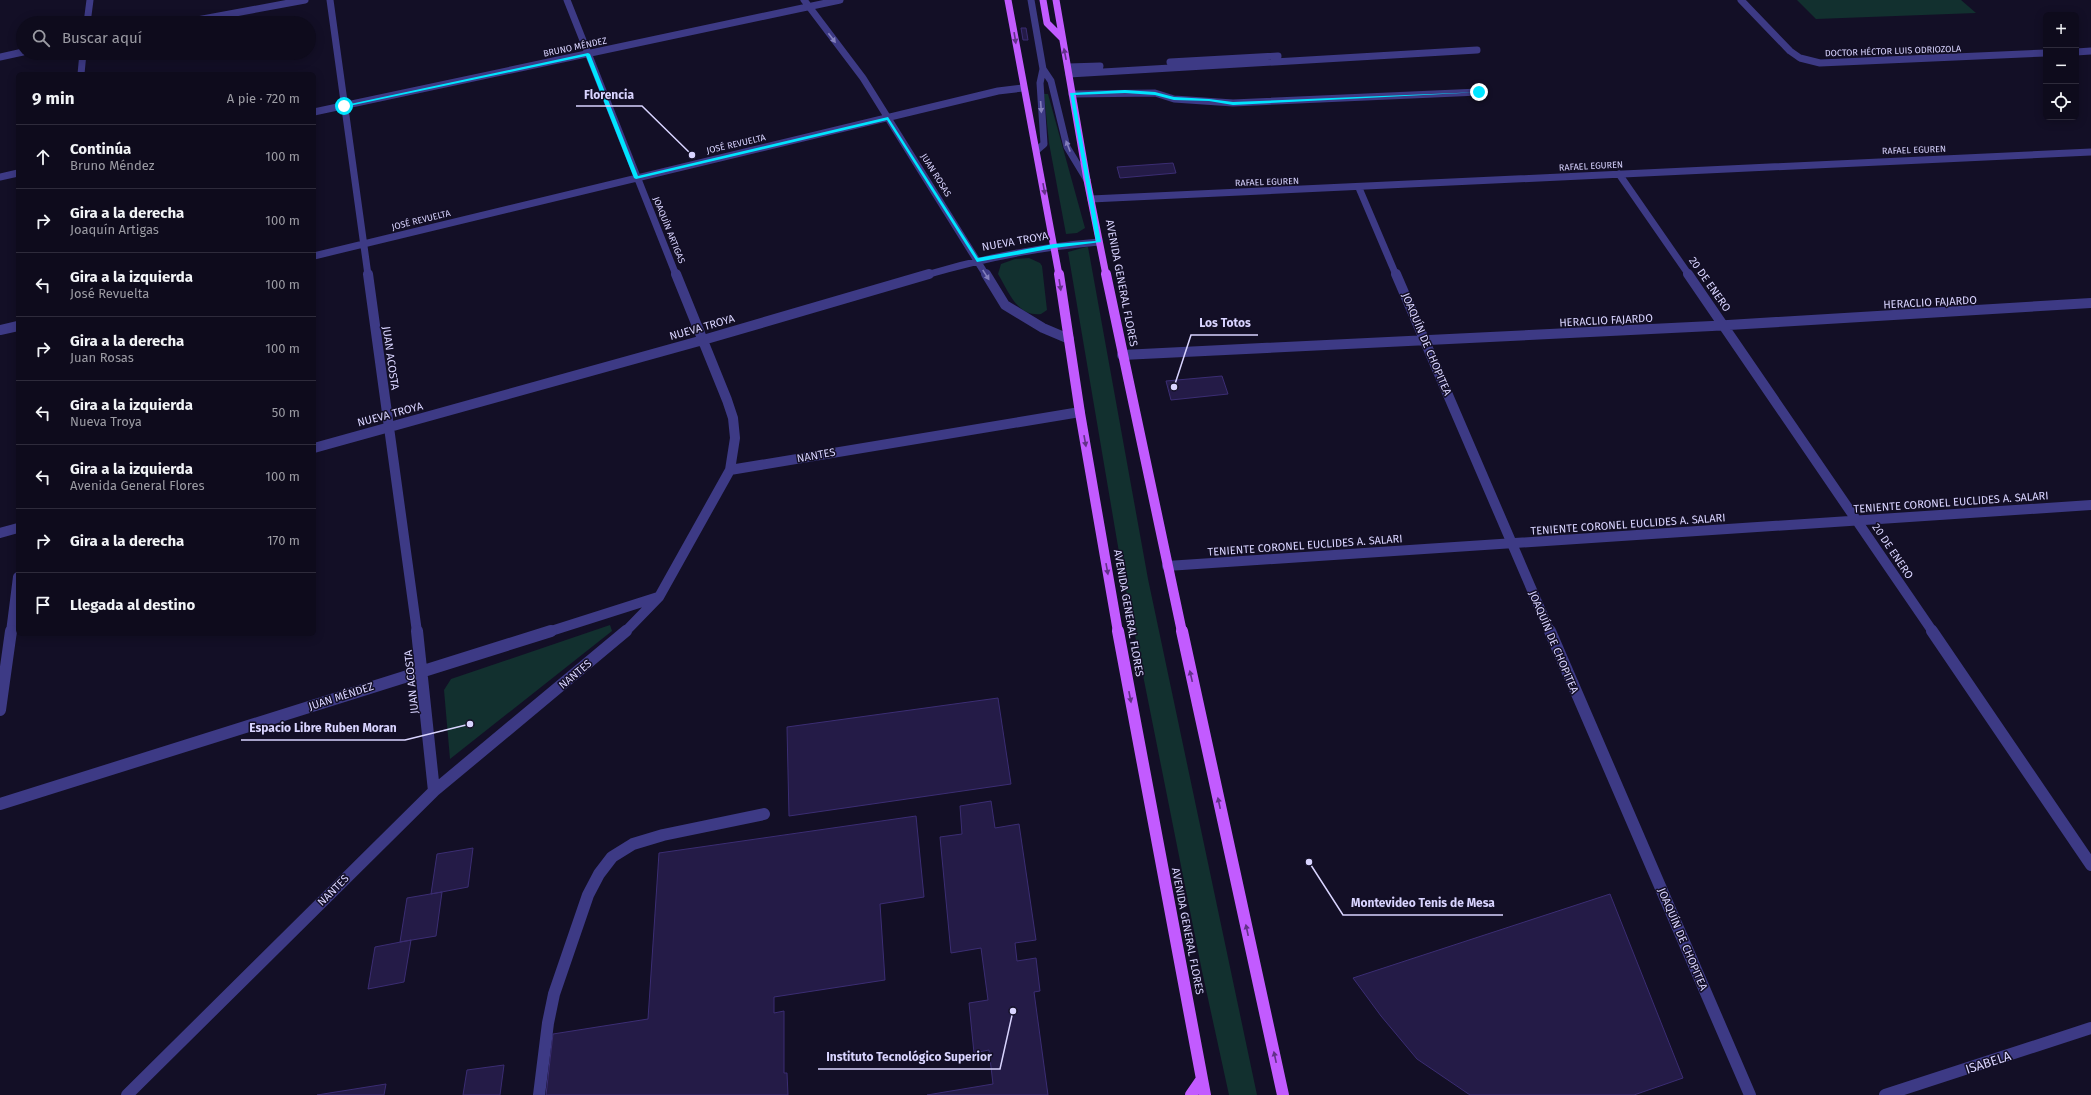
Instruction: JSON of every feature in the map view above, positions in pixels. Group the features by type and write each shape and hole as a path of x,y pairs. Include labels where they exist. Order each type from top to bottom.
{"main road":[{"name":"AVENIDA GENERAL FLORES","path":"1008,0 1023,88 1037,150 1054,246 1080,412 1128,688 1205,1095"},
{"path":"1042,0 1047,23 1062,38"},
{"name":"AVENIDA GENERAL FLORES","path":"1056,0 1087,180 1122,355 1166,566 1283,1095"},
{"path":"1191,1095 1202,1079"}],"street":[{"path":"88,16 90,0"},
{"path":"219,16 305,0"},
{"name":"JUAN ACOSTA","path":"330,0 362,244 423,670 434,791"},
{"name":"JOAQUÍN ARTIGAS","path":"567,0 636,178 703,340 733,418 735,438 730,470"},
{"name":"BRUNO MÉNDEZ","path":"316,112 588,54 806,3 840,0"},
{"name":"AVENIDA GENERAL FLORES","path":"1031,0 1043,69 1051,82 1067,147 1087,180"},
{"name":"DOCTOR HÉCTOR LUIS ODRIOZOLA","path":"1741,0 1790,52 1800,58 1820,63 2043,53"},
{"name":"JUAN ROSAS","path":"806,3 863,78 1005,305 1042,328 1069,339"},
{"path":"1068,71 1477,50"},
{"path":"2079,52 2091,51"},
{"path":"0,57 16,54"},
{"path":"1068,71 1278,56"},
{"path":"81,72 82,60"},
{"name":"AVENIDA GENERAL FLORES","path":"1037,150 1044,144 1040,83 1043,69"},
{"name":"JOSÉ REVUELTA","path":"316,256 998,91 1023,88"},
{"path":"1072,94 1125,92 1155,93 1174,99 1209,100 1233,103 1479,92"},
{"name":"RAFAEL EGUREN","path":"1091,199 1359,188 1619,174 2091,152"},
{"path":"0,177 16,173"},
{"name":"20 DE ENERO","path":"1619,174 1858,521 2091,865"},
{"name":"JOAQUÍN DE CHOPITEA","path":"1359,188 1750,1095"},
{"name":"NUEVA TROYA","path":"316,447 703,340 977,260 1054,246 1099,242"},
{"name":"HERACLIO FAJARDO","path":"1122,355 1426,341 2091,303"},
{"path":"0,330 16,326"},
{"name":"NANTES","path":"127,1095 434,791 620,637 660,597 730,470 1080,412"},
{"name":"TENIENTE CORONEL EUCLIDES A. SALARI","path":"1166,566 2091,505"},
{"path":"0,533 16,529"},
{"path":"0,710 16,592"},
{"name":"JUAN MÉNDEZ","path":"0,804 423,670 660,597"},
{"path":"539,1095 548,1023 554,994 588,895 599,874 612,857 633,844 663,835 764,814"},
{"name":"ISABELA","path":"1885,1095 2091,1028"}],"green space":[{"path":"1797,0 1961,0 1976,13 1816,19"},
{"path":"1044,94 1048,94 1085,228 1077,233 1066,234 1049,143"},
{"path":"1088,247 1148,579 1257,1095 1229,1095 1202,971 1122,570 1068,252"},
{"path":"1029,258 1040,263 1042,266 1047,310 1041,314 1026,312 1020,307 1010,295 998,274 1001,264 1015,259"},
{"path":"610,625 612,631 450,759 444,690 451,679"}],"building":[{"path":"1021,28 1026,28 1028,40 1023,40"},
{"path":"1173,163 1176,173 1120,178 1117,167"},
{"path":"1222,376 1228,394 1171,400 1166,381"},
{"path":"998,698 1011,784 789,816 787,727"},
{"path":"991,801 995,828 1019,824 1036,940 1015,943 1017,961 1036,958 1040,991 1034,992 1048,1095 927,1095 993,1084 989,1050 974,1053 969,1003 988,1000 981,948 951,953 940,837 962,834 960,806"},
{"path":"916,816 924,897 880,904 885,980 774,997 774,1013 784,1011 784,1073 787,1073 788,1095 546,1095 553,1034 648,1019 659,853"},
{"path":"473,848 468,887 431,894 437,854"},
{"path":"442,892 436,936 400,942 407,898"},
{"path":"1610,894 1683,1078 1634,1095 1470,1095 1417,1059 1381,1016 1353,978"},
{"path":"411,940 404,982 368,989 375,947"},
{"path":"504,1065 500,1095 463,1095 467,1070"},
{"path":"386,1084 384,1095 317,1095"}],"place":[{"name":"Florencia","path":"692,155"},
{"name":"Los Totos","path":"1174,387"},
{"name":"Espacio Libre Ruben Moran","path":"470,724"},
{"name":"Montevideo Tenis de Mesa","path":"1309,862"},
{"name":"Instituto Tecnológico Superior","path":"1013,1011"}],"route":[{"path":"344,106 588,54 636,178 888,118 977,260 1054,246 1099,242 1072,94 1125,92 1155,93 1174,99 1209,100 1233,103 1479,92"}]}
